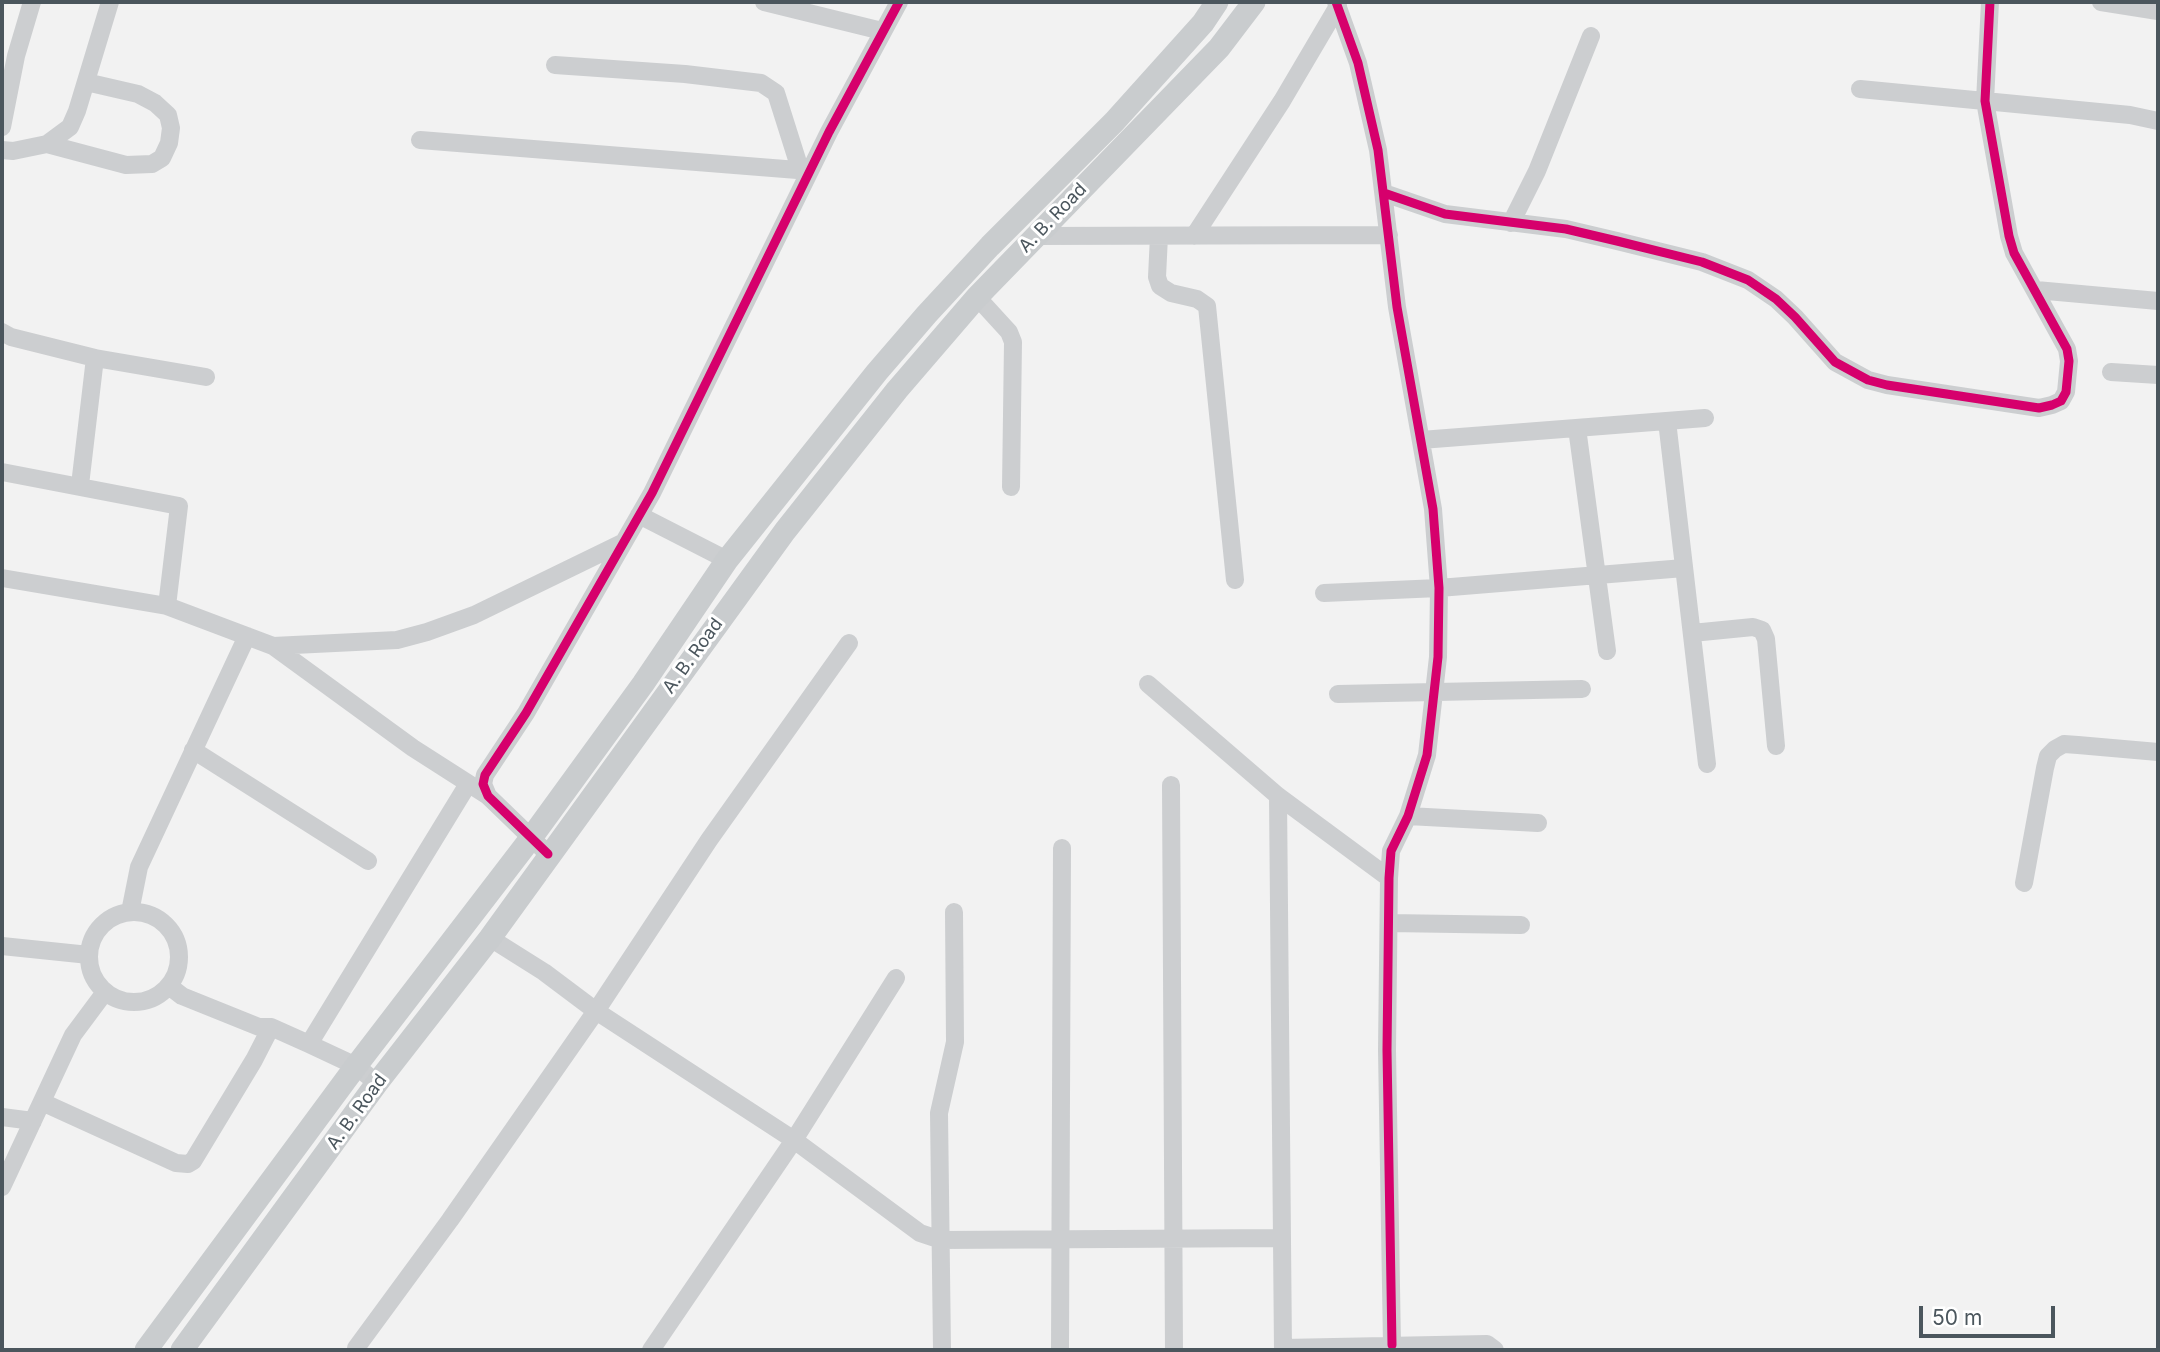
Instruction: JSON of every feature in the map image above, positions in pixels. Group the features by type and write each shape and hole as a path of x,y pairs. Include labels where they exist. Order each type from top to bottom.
{"main road":[{"name":"A. B. Road","path":"146,1350 356,1066 531,838 643,684 727,560 877,372 927,314 990,246 1114,122 1203,23 1217,2"},
{"name":"A. B. Road","path":"182,1350 377,1083 490,938 752,574 897,390 977,297 1219,48 1254,2"}],"street":[{"path":"2,127 16,56 32,2"},
{"path":"2,150 13,152 47,144 70,127 110,2"},
{"path":"764,2 882,31"},
{"path":"488,796 484,784 485,775 526,713 639,515 805,170 829,132 899,2"},
{"path":"1384,193 1445,214 1566,229 1702,262 1748,280 1776,299 1835,362 1868,380 2039,408 2061,401 2066,392 2070,361 2067,349 2014,253 2009,236 1985,101 1990,2"},
{"path":"2101,2 2158,11"},
{"path":"1337,4 1358,63 1372,117 1384,193 1396,307 1433,509 1439,588 1438,657 1427,755 1408,816 1391,851 1388,878 1392,1345"},
{"path":"1194,236 1282,101 1337,4"},
{"path":"1511,223 1538,172 1591,36"},
{"path":"555,65 685,74 761,83 776,93 805,170"},
{"path":"47,144 126,165 152,164 162,158 169,143 171,128 168,114 138,94 86,82"},
{"path":"1860,89 2130,115 2158,121"},
{"path":"420,140 805,170"},
{"path":"1035,236 1389,234"},
{"path":"1158,236 1157,277 1160,286 1171,293 1197,299 1207,306 1235,580"},
{"path":"2036,290 2158,301"},
{"path":"977,297 1009,332 1013,342 1011,487"},
{"path":"2,332 11,337 95,358 206,377"},
{"path":"80,485 95,358"},
{"path":"2111,372 2158,375"},
{"path":"1421,440 1705,418"},
{"path":"1667,421 1707,764"},
{"path":"1577,428 1607,651"},
{"path":"2,472 179,506 167,606"},
{"path":"639,515 727,560"},
{"path":"273,646 375,642 417,635 474,615 624,542"},
{"path":"1324,593 1439,588 1684,568"},
{"path":"2,578 167,606 273,646 413,748 488,796 548,855"},
{"path":"1692,633 1753,627 1762,630 1766,639 1776,746"},
{"path":"130,912 139,867 247,636"},
{"path":"356,1348 450,1220 596,1011 709,840 849,643"},
{"path":"1148,684 1278,796 1388,878"},
{"path":"1338,694 1582,689"},
{"path":"2024,883 2045,768 2048,756 2054,749 2064,744 2158,752"},
{"path":"193,750 368,861"},
{"path":"309,1044 468,784"},
{"path":"1171,785 1174,1350"},
{"path":"1278,796 1283,1349 1487,1344 1495,1350"},
{"path":"1408,816 1538,823"},
{"path":"1060,1350 1062,848"},
{"path":"130,912 148,914 166,925 174,936 180,956 177,971 169,986 155,998 138,1002 120,1000 104,992 93,978 89,956 91,943 100,927 113,917 130,912"},
{"path":"942,1350 939,1113 955,1042 954,912"},
{"path":"1389,923 1521,925"},
{"path":"490,938 544,972 596,1011 794,1140 907,1225 940,1241 1282,1238"},
{"path":"2,946 89,956"},
{"path":"651,1350 794,1140 896,978"},
{"path":"169,986 184,986 196,990 265,1019 271,1027 356,1066 377,1083"},
{"path":"2,1187 73,1035 104,992"},
{"path":"42,1102 176,1163 188,1164 200,1150 271,1027"},
{"path":"2,1117 33,1121"}],"cycle path":[{"path":"548,854 488,796 483,784 485,775 526,713 652,493 829,132 899,2"},
{"path":"1336,2 1358,63 1378,150 1397,307 1433,509 1439,588 1438,657 1427,755 1408,816 1391,851 1389,878 1387,1050 1392,1345"},
{"path":"1384,193 1445,214 1566,229 1702,262 1748,280 1776,299 1835,362 1868,380 2039,408 2052,405 2061,401 2066,392 2069,361 2067,349 2014,253 2009,236 1985,101 1990,2"}]}
